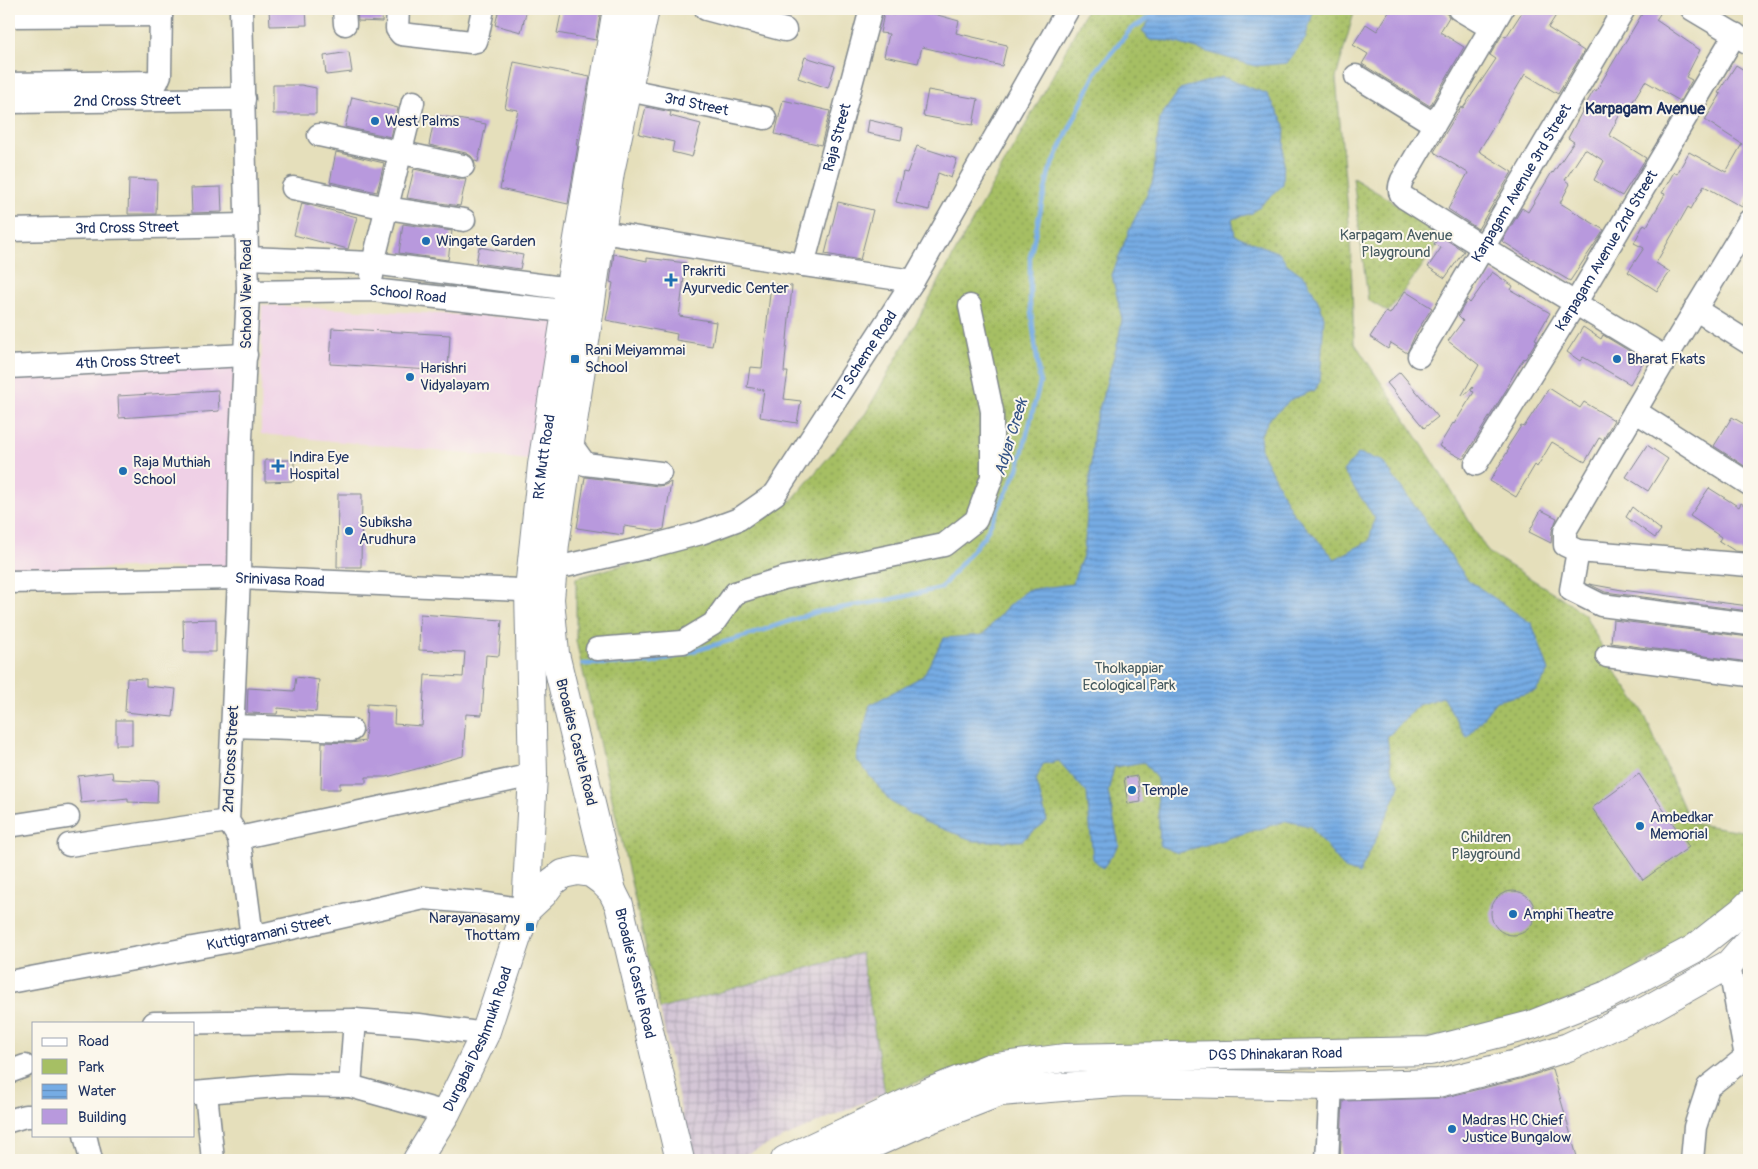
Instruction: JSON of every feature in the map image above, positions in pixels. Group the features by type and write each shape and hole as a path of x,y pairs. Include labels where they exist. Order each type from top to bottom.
{"main road":[{"name":"RK Mutt Road","path":"526,910 544,584 542,465 575,304 617,9"},
{"name":"RK Mutt Road","path":"544,584 570,443 575,304 602,232 614,153 645,9"},
{"name":"Broadies Castle Road","path":"544,584 555,654 612,891"},
{"name":"Broadie's Castle Road","path":"526,910 543,894 552,882 563,874 577,871 591,873 612,891 619,906 680,1160"},
{"name":"DGS Dhinakaran Road","path":"785,1160 930,1092 989,1068 1065,1058 1430,1051 1531,1025 1607,994 1694,949 1749,904"},
{"name":"Durgabai Deshmukh Road","path":"416,1160 446,1113 484,1034 526,910"},
{"name":"DGS Dhinakaran Road","path":"836,1160 920,1123 1000,1092 1125,1082 1331,1086 1438,1083 1516,1064 1568,1046 1647,1010 1729,964 1749,941"}],"street":[{"name":"School View Road","path":"239,578 241,439 248,292 241,9"},
{"path":"398,9 397,30 400,34 470,42 476,41 483,9"},
{"path":"706,9 785,30"},
{"name":"Raja Street","path":"803,265 871,9"},
{"name":"TP Scheme Road","path":"544,584 609,557 701,533 738,519 775,494 913,281 1068,9"},
{"path":"1459,9 1491,28"},
{"path":"1502,9 1402,180 1400,192 1405,198 1484,248 1666,358"},
{"name":"Karpagam Avenue 3rd Street","path":"1419,356 1624,9"},
{"path":"1692,9 1742,39"},
{"path":"9,16 161,12 160,75 158,82 9,84"},
{"name":"Karpagam Avenue 2nd Street","path":"1476,464 1742,39"},
{"path":"1356,76 1434,124"},
{"name":"3rd Street","path":"628,90 765,118"},
{"name":"2nd Cross Street","path":"9,102 244,99"},
{"path":"372,290 373,263 413,102"},
{"path":"319,135 462,166"},
{"path":"293,188 387,208 464,220"},
{"path":"1749,221 1565,531 1565,545 1578,551 1749,566"},
{"name":"3rd Cross Street","path":"9,230 245,225"},
{"path":"602,232 913,281"},
{"path":"247,258 373,263 575,304"},
{"name":"School Road","path":"248,292 372,290 575,304"},
{"path":"596,649 683,642 714,624 735,593 784,578 944,545 976,520 992,477 992,411 970,306"},
{"path":"1695,310 1749,343"},
{"name":"4th Cross Street","path":"9,366 246,355"},
{"path":"1635,411 1749,484"},
{"path":"570,443 585,464 660,473"},
{"path":"1578,551 1571,590 1601,605 1749,624"},
{"name":"2nd Cross Street","path":"239,578 232,726 233,829 252,936"},
{"name":"Srinivasa Road","path":"9,582 239,578 544,584"},
{"path":"1607,656 1749,674"},
{"path":"232,726 351,730"},
{"path":"70,845 233,829 532,775"},
{"path":"9,826 68,817"},
{"name":"Kuttigramani Street","path":"9,982 252,936 424,898 481,903 526,910"},
{"path":"1692,1160 1695,1127 1708,1087 1746,1056 1729,964"},
{"path":"195,1022 355,1020 419,1025 484,1034"},
{"path":"350,1086 355,1020"},
{"path":"213,1160 200,1093 287,1085 350,1086 446,1113"},
{"path":"1327,1160 1331,1086"},
{"path":"9,1121 32,1116"},
{"path":"85,1136 90,1160"}],"shaded area":[{"name":"Harishri Vidyalayam","path":"262,305 565,320 551,462 261,434"},
{"name":"Raja Muthiah School","path":"237,363 238,566 9,570 9,375"},
{"path":"861,953 885,1093 733,1160 699,1160 688,1143 660,1009"}],"green space":[{"name":"Tholkappiar Ecological Park","path":"1087,9 1355,9 1336,78 1350,233 1354,342 1431,458 1488,552 1562,598 1585,615 1614,670 1643,711 1690,823 1749,832 1749,888 1741,898 1675,945 1611,984 1521,1019 1422,1040 1011,1051 885,1093 861,953 660,1009 576,641 576,578 702,543 792,500 866,413 1051,79"},
{"name":"Karpagam Avenue Playground","path":"1353,178 1446,234 1388,312 1368,300"}],"water":[{"path":"1158,9 1314,9 1305,39 1287,63 1255,66 1170,41 1150,40 1142,31"},
{"path":"1222,77 1267,94 1285,125 1283,185 1252,213 1232,219 1235,235 1279,253 1287,264 1306,278 1324,317 1320,381 1315,390 1292,399 1270,418 1260,435 1261,451 1292,512 1335,559 1369,541 1375,518 1343,471 1358,454 1382,461 1468,580 1532,624 1549,671 1536,691 1496,701 1467,738 1443,697 1418,705 1387,737 1391,768 1400,785 1359,874 1345,869 1310,826 1286,821 1178,853 1160,846 1157,779 1144,762 1114,767 1108,792 1119,845 1103,868 1093,859 1087,793 1059,761 1043,764 1036,780 1047,821 1021,841 975,841 925,822 891,802 856,759 870,705 923,676 944,638 983,635 1005,609 1027,590 1072,584 1084,553 1094,427 1118,342 1122,319 1112,275 1129,231 1153,181 1160,118 1180,89"}],"building":[{"path":"269,9 306,9 307,25 270,26"},
{"path":"357,9 383,9 382,22 358,21"},
{"path":"499,9 527,9 521,32 495,25"},
{"path":"562,9 601,9 596,40 557,33"},
{"path":"895,9 928,9 927,12 959,21 956,33 1007,45 1002,66 922,47 918,63 884,56 889,34 880,33 884,13 894,15"},
{"path":"1391,9 1439,9 1449,17 1440,32 1464,47 1430,106 1362,64 1368,54 1353,45 1366,24 1377,31"},
{"path":"1524,9 1560,9 1548,28 1584,51 1558,94 1525,74 1479,151 1512,172 1478,229 1448,209 1468,173 1434,152 1461,107 1463,108 1496,59 1490,55 1502,35 1506,37"},
{"path":"1645,9 1663,9 1656,20 1700,50 1686,77 1692,80 1680,101 1645,81 1630,106 1626,103 1609,135 1646,158 1622,196 1594,180 1604,161 1585,149 1565,180 1570,184 1560,203 1604,230 1570,281 1502,241 1522,208 1528,212 1552,172 1574,142 1568,138 1585,106"},
{"path":"349,52 352,72 326,75 324,56"},
{"path":"805,57 835,66 828,88 798,78"},
{"path":"514,62 590,77 576,145 578,145 568,204 500,189 518,110 505,108"},
{"path":"1736,65 1749,73 1749,193 1742,207 1704,186 1691,209 1688,207 1656,263 1670,272 1657,291 1628,272 1644,248 1634,243 1644,224 1647,226 1665,194 1662,193 1674,172 1677,174 1689,152 1726,172 1742,144 1705,120 1721,94 1718,93"},
{"path":"273,85 301,85 316,88 316,114 273,114"},
{"path":"928,90 978,99 973,125 923,116"},
{"name":"West Palms","path":"352,97 398,108 391,137 345,127"},
{"path":"783,100 830,111 821,145 775,134"},
{"path":"646,107 671,112 670,116 701,124 692,157 672,152 674,142 639,134"},
{"path":"435,115 486,124 478,162 466,153 429,145"},
{"path":"869,120 903,128 901,140 867,133"},
{"path":"917,146 957,159 951,178 938,173 929,210 896,202 903,172 907,173"},
{"path":"336,152 384,163 377,192 330,182"},
{"path":"414,169 466,179 460,206 407,198"},
{"path":"129,179 157,180 156,214 128,214"},
{"path":"221,187 222,212 192,213 191,188"},
{"path":"838,202 873,210 860,260 825,254"},
{"path":"302,203 357,217 348,249 294,235"},
{"name":"Wingate Garden","path":"403,224 452,231 448,260 399,253"},
{"path":"1440,236 1464,251 1445,278 1428,267 1441,248 1434,244"},
{"path":"479,247 523,255 520,269 476,263"},
{"path":"614,254 647,261 647,258 686,263 679,316 716,322 712,346 676,340 677,334 606,320 613,283 610,282"},
{"path":"1492,272 1513,286 1511,290 1550,313 1535,339 1537,340 1524,358 1463,459 1439,446 1474,392 1471,391 1473,387 1462,395 1479,365 1448,341 1463,321 1458,316 1467,300 1470,303"},
{"path":"771,284 792,286 784,372 788,372 784,399 801,401 797,423 760,417 764,390 747,387 750,367 762,368"},
{"path":"1405,291 1432,308 1417,331 1407,353 1391,343 1388,349 1370,337 1386,312 1390,314"},
{"name":"Bharat Fkats","path":"1583,327 1601,339 1603,335 1644,360 1630,384 1583,357 1580,361 1567,352"},
{"path":"332,328 450,335 448,371 330,364"},
{"path":"1400,372 1438,417 1424,428 1387,383"},
{"path":"1549,388 1580,408 1584,402 1614,420 1603,440 1599,438 1585,462 1552,442 1537,467 1535,465 1516,497 1490,481 1509,449 1507,448 1521,426 1524,427"},
{"path":"218,390 219,411 119,418 118,396"},
{"path":"1732,417 1749,427 1749,469 1714,446"},
{"path":"1647,445 1668,459 1648,491 1626,477"},
{"path":"265,460 294,460 294,481 265,482"},
{"path":"585,477 658,486 671,482 664,529 658,531 624,526 623,535 577,528"},
{"path":"1709,488 1739,507 1741,503 1749,508 1749,545 1745,552 1735,551 1719,541 1721,537 1690,516"},
{"name":"Subiksha Arudhura","path":"338,494 362,494 361,567 337,567"},
{"path":"1632,507 1661,530 1655,538 1626,517"},
{"path":"1541,510 1557,518 1552,531 1551,543 1529,532"},
{"path":"1589,584 1749,606 1749,611 1605,592"},
{"path":"420,614 502,620 499,656 486,655 482,715 466,714 463,756 387,777 366,777 366,783 340,783 340,789 321,789 322,742 351,743 365,741 367,704 395,706 394,724 422,726 425,675 463,677 465,652 419,650"},
{"path":"216,619 216,652 184,652 183,620"},
{"path":"1613,620 1749,637 1749,662 1611,643"},
{"path":"296,677 319,680 316,712 278,708 277,714 247,713 248,688 294,691"},
{"path":"127,678 146,679 146,686 176,689 173,717 125,712"},
{"path":"116,720 132,720 132,745 116,745"},
{"path":"112,772 113,779 158,781 157,803 128,802 128,798 81,803 78,776"},
{"path":"1639,774 1689,847 1643,880 1592,808"},
{"name":"Temple","path":"1137,776 1141,802 1128,804 1124,778"},
{"name":"Amphi Theatre","path":"1509,891 1517,891 1529,897 1535,913 1529,929 1517,935 1509,935 1497,929 1491,917 1491,909 1497,897"},
{"name":"Madras HC Chief Justice Bungalow","path":"1552,1069 1578,1160 1340,1160 1343,1101 1442,1098 1520,1079"}],"waterway":[{"name":"Adyar Creek","path":"583,664 652,663 749,635 816,612 888,600 941,588 985,535 1018,469 1040,383 1030,304 1030,257 1049,172 1097,70 1131,29 1164,9"}],"place":[{"name":"West Palms","path":"375,121"},
{"name":"Wingate Garden","path":"426,241"},
{"name":"Prakriti Ayurvedic Center","path":"671,280"},
{"name":"Rani Meiyammai School","path":"575,359"},
{"name":"Bharat Fkats","path":"1617,359"},
{"name":"Harishri Vidyalayam","path":"410,377"},
{"name":"Indira Eye Hospital","path":"278,466"},
{"name":"Raja Muthiah School","path":"123,471"},
{"name":"Subiksha Arudhura","path":"349,531"},
{"name":"Temple","path":"1132,790"},
{"name":"Ambedkar Memorial","path":"1640,826"},
{"name":"Amphi Theatre","path":"1513,914"},
{"name":"Narayanasamy Thottam","path":"530,927"},
{"name":"Madras HC Chief Justice Bungalow","path":"1452,1129"}],"district":[{"name":"Karpagam Avenue","path":"1645,109"}],"park label":[{"name":"Children Playground","path":"1486,846"}]}
